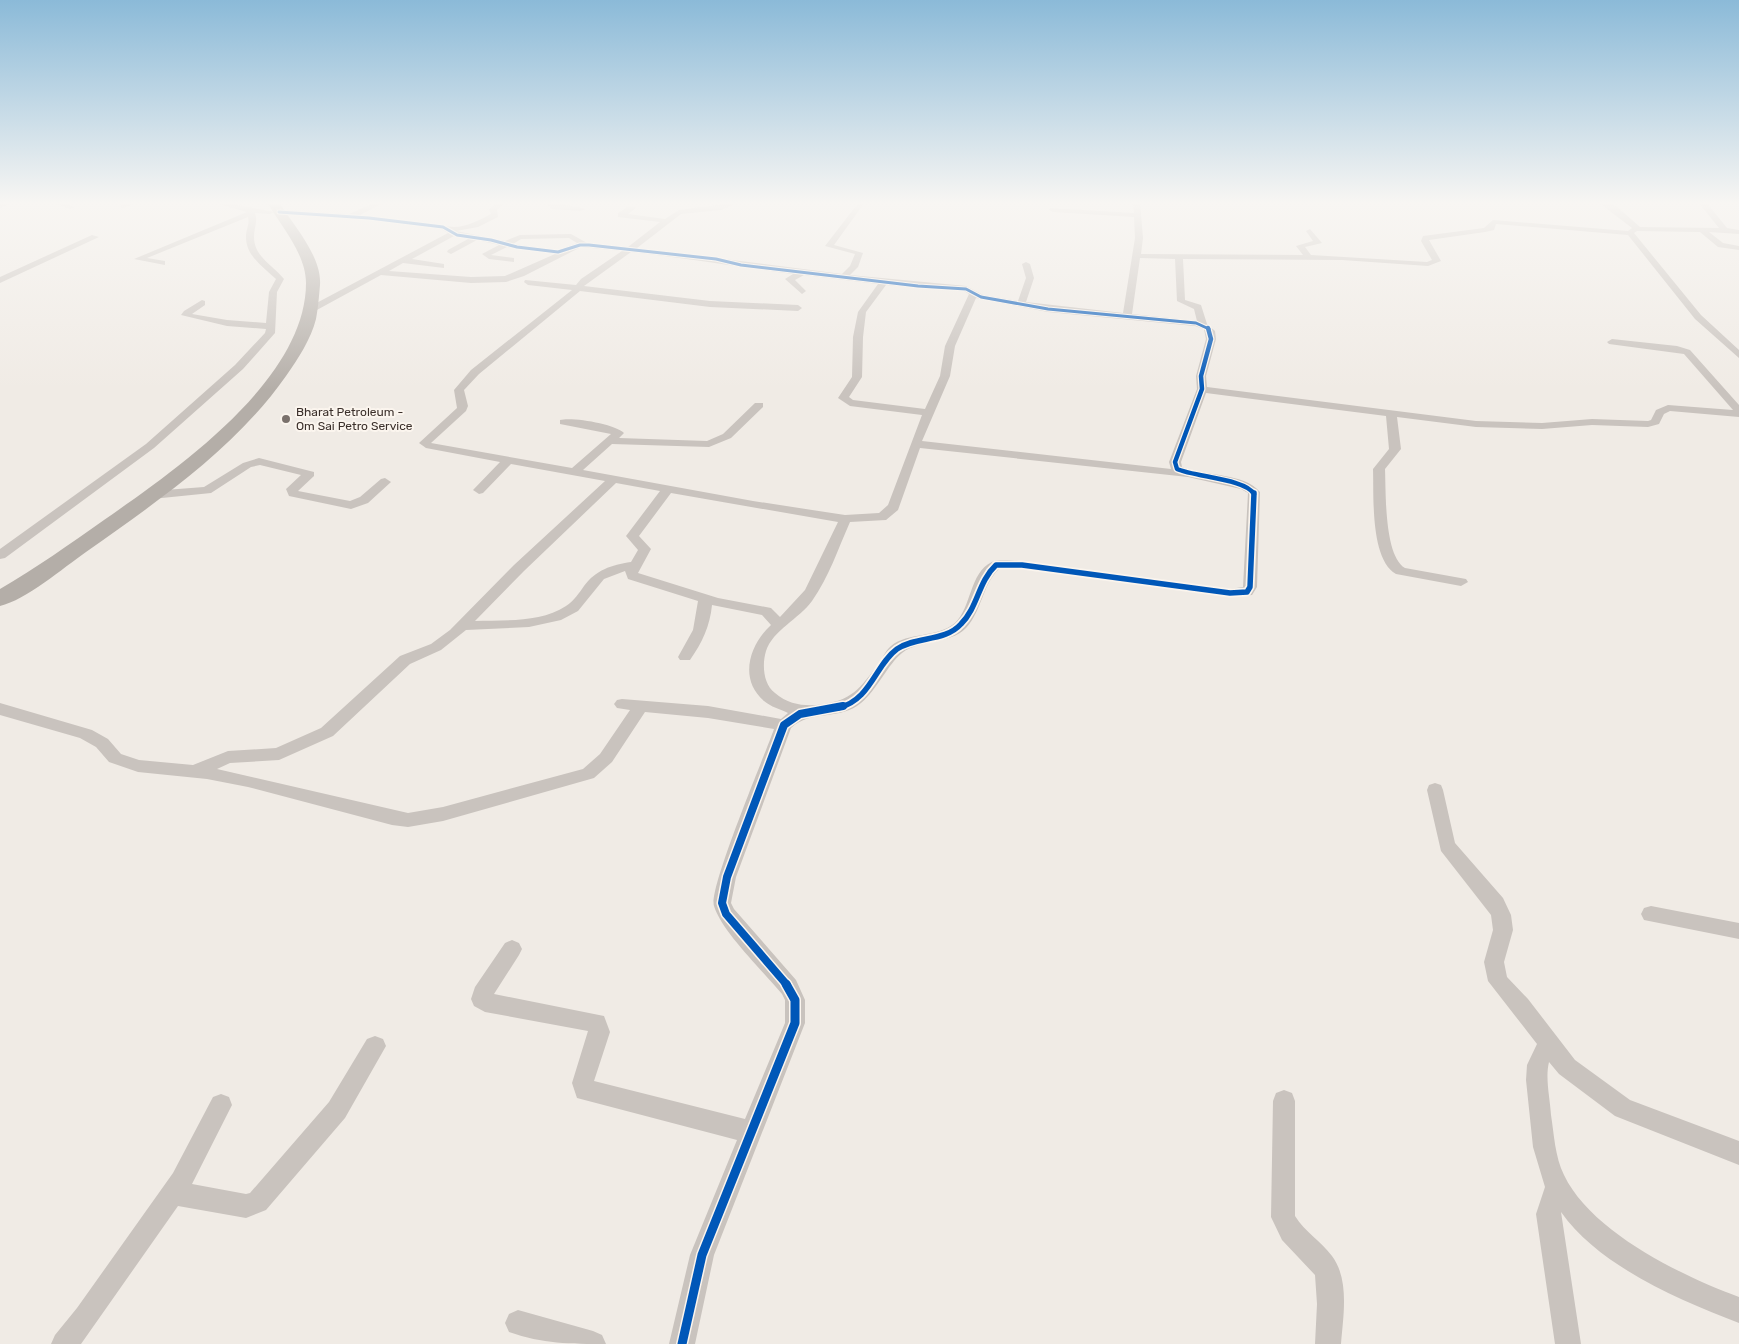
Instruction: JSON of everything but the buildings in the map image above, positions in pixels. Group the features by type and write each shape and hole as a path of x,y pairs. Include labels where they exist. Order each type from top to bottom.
{"highway":[{"path":"0,590 66,547 134,499 198,448 233,415 280,357 303,304 304,286 297,265"},
{"path":"0,599 152,495 212,447 254,406 288,362 312,309 312,275 308,265"}],"street":[{"path":"0,280 34,265"},
{"path":"3,551 150,446 262,344 270,333 269,326 274,292 280,279 263,265"},
{"path":"312,309 396,265"},
{"path":"431,265 441,266"},
{"path":"382,273 478,280 506,279 540,265"},
{"path":"608,265 578,287 574,293 472,375 459,390 464,406 462,409 425,443 431,447 666,490 845,519 873,519 889,513 894,507 928,413 945,376 951,342 974,294"},
{"path":"740,265 884,282 966,289 974,294 1071,312 1203,325 1210,330 1211,339 1201,376 1202,389 1176,454 1177,469 1187,474"},
{"path":"845,276 855,265"},
{"path":"1021,304 1030,278 1026,265"},
{"path":"1127,317 1136,265"},
{"path":"1179,265 1180,300 1198,307 1203,325"},
{"path":"1659,265 1698,317 1739,355"},
{"path":"802,292 789,279 803,272"},
{"path":"528,282 710,304 798,308"},
{"path":"884,282 862,312 858,337 856,377 843,398 850,403 928,413"},
{"path":"202,303 187,312 186,315 227,323 269,326"},
{"path":"1612,342 1683,350 1690,355 1739,412"},
{"path":"1202,389 1476,424 1542,426 1592,422 1648,424 1655,422 1660,412 1668,408 1739,412"},
{"path":"611,441 709,444 727,436 759,405"},
{"path":"1391,414 1394,448 1379,469 1382,528 1388,557 1394,568 1461,582"},
{"path":"564,422 613,429 618,433 573,473"},
{"path":"682,1344 702,1255 796,1023 795,1000 789,987 726,914 723,898 727,877 784,725 791,716 802,712 836,708 852,703 903,646 944,633 961,625 984,577 996,565 1022,565 1230,593 1247,592 1250,587 1256,498 1254,492 1247,486 1187,474 1003,451 916,444"},
{"path":"152,495 207,490 247,465 259,461 310,474 292,489 293,493 351,505 364,500 385,482"},
{"path":"479,490 508,461"},
{"path":"194,772 218,759 228,756 268,756 317,738 336,726 405,660 436,647 461,626 613,480"},
{"path":"666,490 632,536 645,549 631,573 638,578 705,599 766,611 780,625"},
{"path":"802,712 764,694 759,686 756,665 758,648 799,608 811,592 845,519"},
{"path":"461,626 536,622 552,618 578,604 596,580 606,572 635,566"},
{"path":"685,657 694,646 700,633 705,599"},
{"path":"622,704 708,712 784,725"},
{"path":"0,709 95,738 115,758 138,766 248,780 392,818 426,818 588,774 606,758 641,706"},
{"path":"1435,790 1447,846 1496,904 1501,915 1503,930 1494,962 1498,981 1521,1006 1549,1046 1580,1078 1623,1108 1739,1153"},
{"path":"1651,914 1739,931"},
{"path":"512,949 482,994 481,999 485,1002 597,1023 599,1032 583,1082 583,1088 752,1132"},
{"path":"173,1193 246,1206 258,1202 336,1110 375,1046"},
{"path":"1549,1046 1538,1060 1537,1071 1543,1135 1548,1159 1557,1186 1584,1219 1631,1257 1701,1297 1739,1310"},
{"path":"1284,1101 1283,1217 1289,1229 1324,1266 1329,1277 1328,1344"},
{"path":"64,1344 86,1317 173,1193 221,1105"},
{"path":"1557,1186 1548,1214 1568,1344"},
{"path":"518,1323 593,1344"}],"cycle path":[{"path":"682,1344 702,1255 795,1023 795,1000 789,987 726,914 722,903 727,877 784,725 792,718 808,711 834,709 851,703 868,687 896,650 903,646 955,630 966,618 984,578 996,565 1022,565 1230,593 1247,592 1250,587 1254,492 1236,483 1186,473 1177,469 1175,462 1202,389 1201,376 1211,339 1210,331 1207,327 1196,323 1048,309 981,297 966,289 918,286 740,265"}],"place":[{"name":"Bharat Petroleum - Om Sai Petro Service","path":"286,419"}]}
